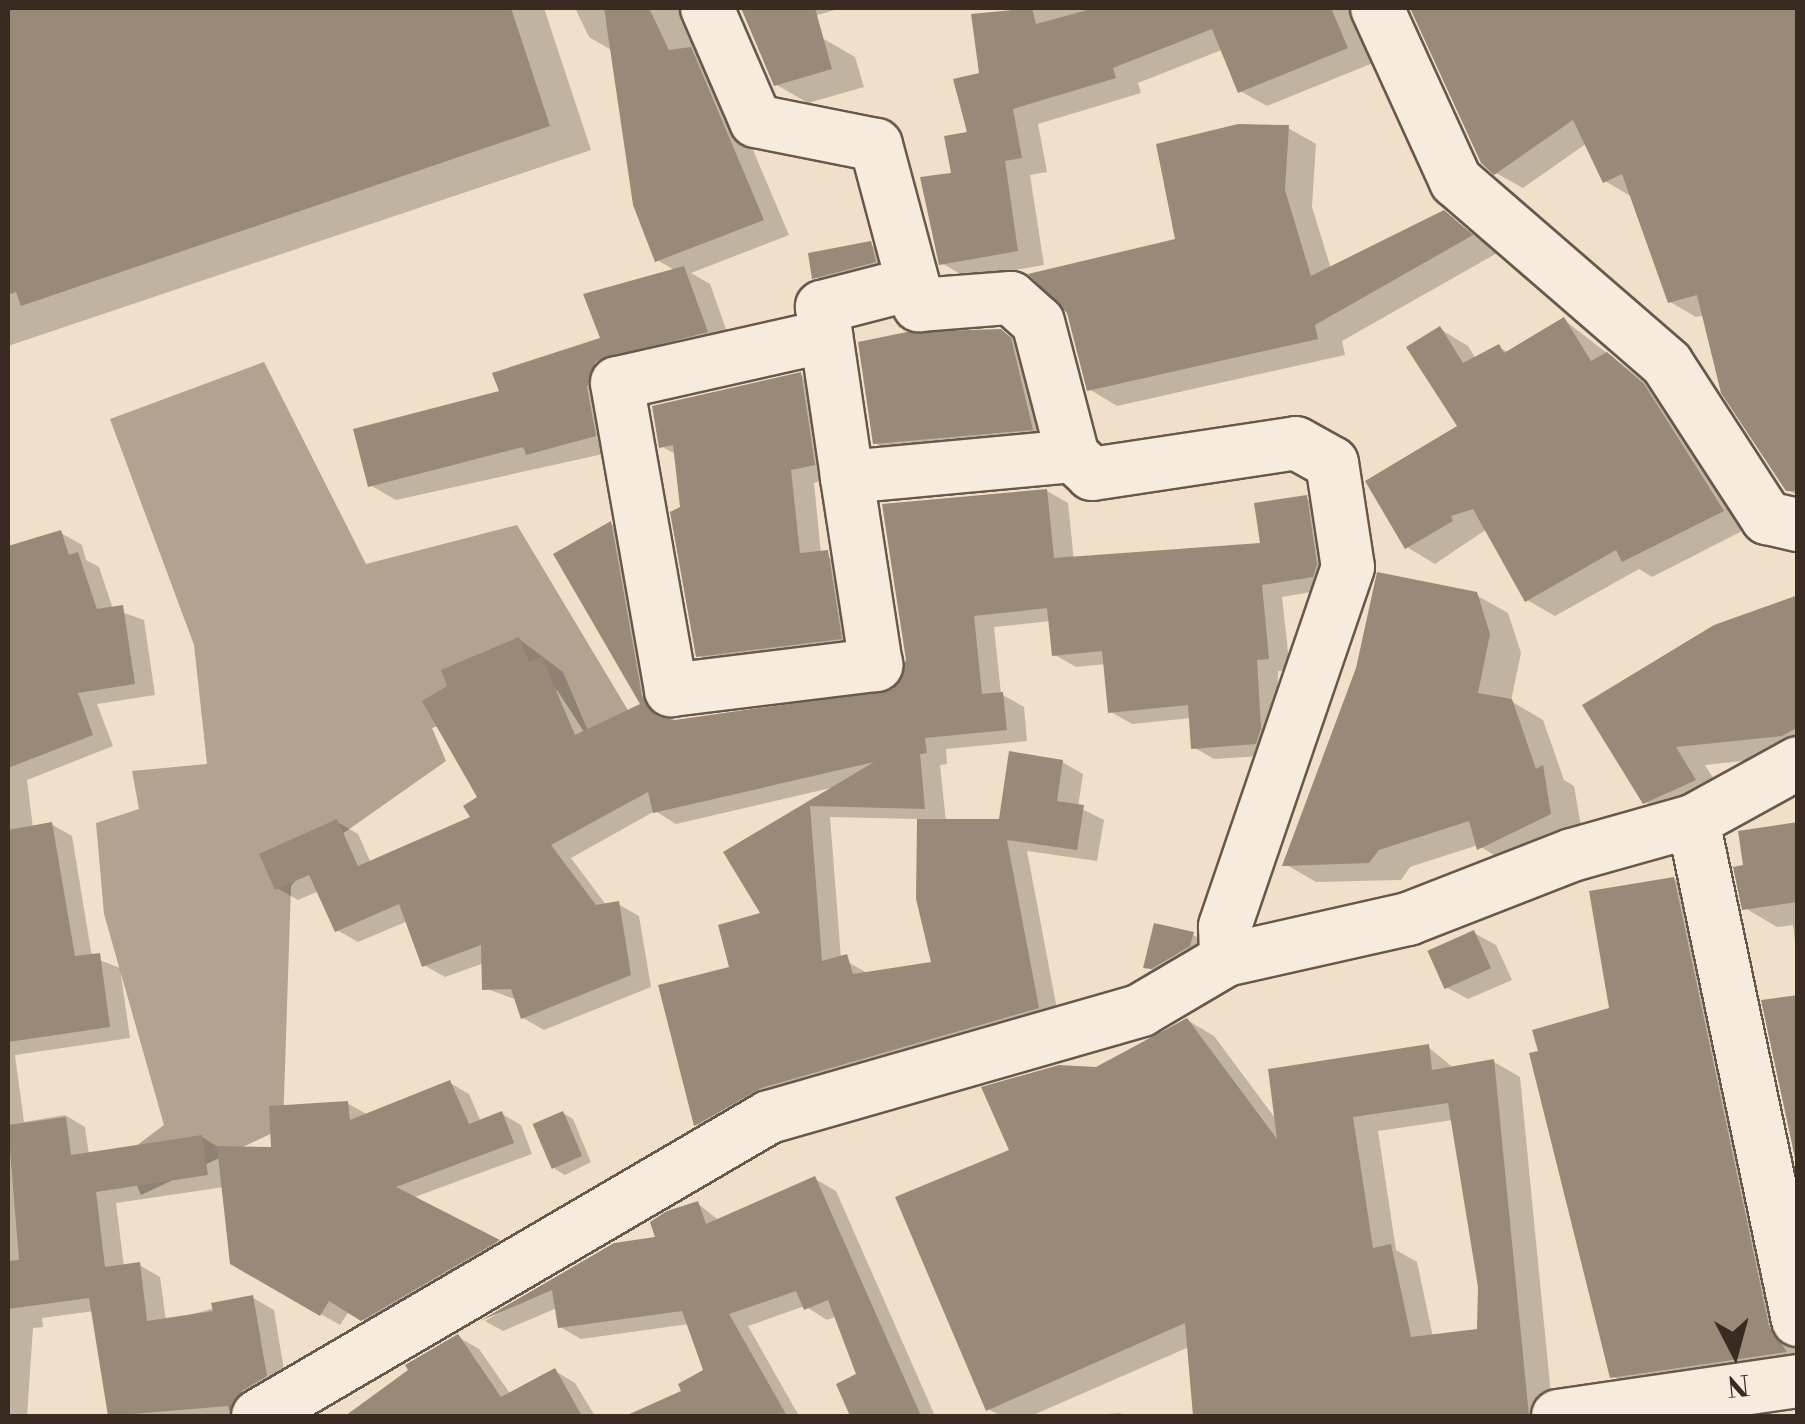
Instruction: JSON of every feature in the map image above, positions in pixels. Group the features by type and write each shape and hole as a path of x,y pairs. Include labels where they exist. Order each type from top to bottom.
{"street":[{"path":"707,8 756,121 876,145 911,284 920,305 928,309 1010,298 1038,322 1074,456 1092,474 1296,443 1332,463 1348,568 1226,927 1226,960"},
{"path":"1377,8 1456,181 1666,364 1768,518 1798,525"},
{"path":"826,336 617,384 671,690 876,664 822,307 911,284"},
{"path":"847,477 1074,456"},
{"path":"258,1416 769,1117 1141,1010 1226,960 1408,919 1572,855 1694,821 1798,762"},
{"path":"1694,821 1788,1235 1798,1320"},
{"path":"1558,1416 1798,1381"}],"shaded area":[{"path":"264,362 366,564 517,525 656,757 616,781 557,690 432,728 446,761 328,844 291,886 283,1128 141,1195 124,1155 164,1125 104,914 96,823 139,809 132,771 207,764 194,645 110,419"}],"building":[{"path":"8,8 511,8 550,126 21,306 16,292 8,295"},
{"path":"604,8 649,8 669,50 691,47 764,220 655,262 633,205"},
{"path":"741,8 815,8 832,69 774,86"},
{"path":"1032,8 1036,24 1095,8 1331,8 1348,48 1238,93 1212,29 1113,68 1116,78 1013,109 1022,158 1005,161 1018,251 939,265 920,177 951,173 944,136 967,132 953,79 979,73 971,14"},
{"path":"1410,8 1798,8 1798,491 1786,491 1721,393 1697,295 1668,303 1622,174 1603,183 1573,120 1494,175 1481,163"},
{"path":"1238,124 1289,125 1285,190 1311,276 1444,210 1473,235 1315,325 1318,339 1087,391 1067,313 1028,274 1175,239 1156,144"},
{"path":"871,241 876,262 812,279 808,253"},
{"path":"684,266 708,332 596,361 587,387 596,436 526,455 523,447 368,487 353,429 499,391 492,373 600,338 583,294"},
{"path":"1564,317 1591,361 1607,352 1644,384 1724,511 1622,562 1616,550 1525,602 1473,509 1451,516 1453,521 1405,549 1365,481 1457,426 1406,347 1440,326 1463,363 1499,344 1504,353"},
{"path":"1001,329 1011,338 1033,430 873,444 858,342 907,332"},
{"path":"801,372 815,465 791,470 800,553 828,550 842,639 696,657 670,512 680,507 673,445 659,448 652,406"},
{"path":"1047,489 1054,558 1260,543 1254,503 1307,495 1317,564 1313,577 1262,585 1269,659 1257,660 1261,728 1256,744 1191,749 1188,705 1108,713 1102,651 1052,656 1047,608 974,616 982,694 1003,692 1007,730 925,738 927,753 920,754 925,809 810,806 822,961 847,954 853,974 931,962 916,899 917,819 999,819 1009,751 1063,760 1057,801 1084,805 1077,850 1007,840 1039,1008 761,1088 694,1126 658,985 729,967 718,925 760,913 723,852 874,762 653,813 648,792 551,845 596,905 619,901 631,975 521,1019 511,989 482,990 481,945 422,967 399,904 335,932 309,875 275,890 259,854 337,819 358,866 470,817 463,806 477,797 422,701 447,686 441,670 519,637 529,662 542,657 575,735 640,704 553,554 611,521 642,696 659,717 675,720 893,689 906,660 882,504"},
{"path":"61,530 69,555 78,552 97,609 123,605 135,684 78,693 93,735 8,768 8,546"},
{"path":"1377,572 1477,592 1490,634 1478,693 1512,699 1536,769 1543,765 1551,814 1477,850 1469,821 1379,850 1369,863 1282,866 1356,668"},
{"path":"1798,595 1798,727 1782,736 1676,747 1696,780 1643,804 1582,705 1714,625"},
{"path":"52,822 75,956 100,953 110,1027 8,1042 8,830"},
{"path":"1798,822 1798,902 1742,910 1733,867 1743,865 1738,831"},
{"path":"1674,877 1769,1326 1787,1352 1610,1378 1529,1053 1538,1051 1532,1030 1609,1008 1589,891"},
{"path":"1154,923 1194,932 1190,946 1151,969 1143,968"},
{"path":"1474,930 1491,968 1444,989 1427,951"},
{"path":"1798,995 1798,1172 1761,1000"},
{"path":"1187,1018 1277,1139 1268,1069 1429,1044 1432,1070 1494,1059 1529,1416 1193,1416 1185,1323 986,1411 895,1197 1009,1150 981,1087 1059,1065 1096,1067","holes":["1448,1103 1478,1287 1477,1329 1411,1337 1391,1244 1373,1248 1353,1117"]},
{"path":"450,1080 469,1124 502,1111 514,1143 396,1187 500,1240 361,1321 329,1301 320,1316 230,1264 217,1146 271,1147 269,1106 348,1101 350,1120"},
{"path":"563,1111 582,1156 552,1169 533,1124"},
{"path":"66,1117 71,1155 202,1135 208,1175 96,1192 105,1267 140,1262 147,1321 213,1311 211,1303 253,1295 267,1376 242,1391 229,1411 228,1406 108,1416 89,1298 8,1309 8,1261 19,1260 8,1125"},
{"path":"815,1176 921,1416 850,1416 836,1384 856,1374 828,1300 804,1310 796,1291 729,1314 787,1416 625,1416 681,1391 678,1384 703,1370 682,1311 558,1328 552,1290 480,1321 614,1243 655,1237 650,1222 667,1211 698,1201 706,1224"},
{"path":"458,1334 501,1397 555,1368 582,1416 345,1416 408,1370 405,1365"}]}
